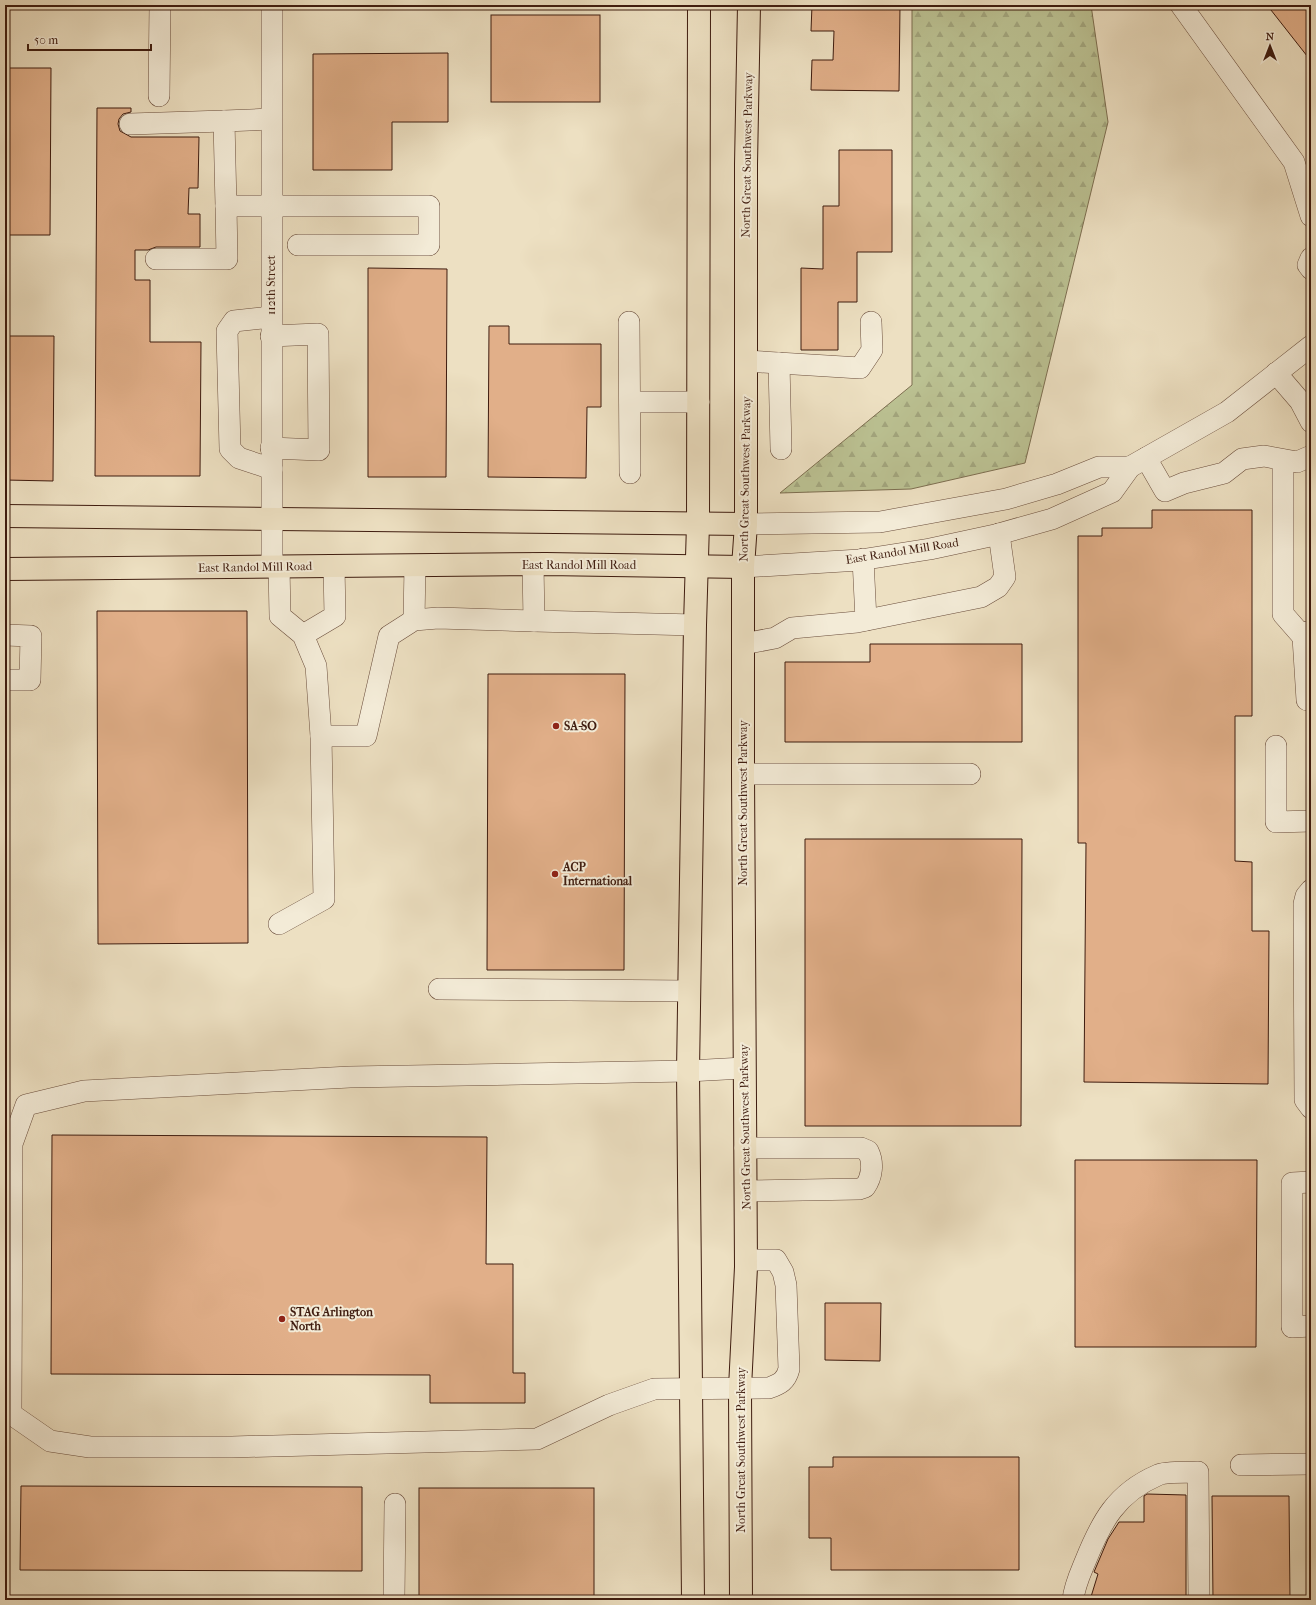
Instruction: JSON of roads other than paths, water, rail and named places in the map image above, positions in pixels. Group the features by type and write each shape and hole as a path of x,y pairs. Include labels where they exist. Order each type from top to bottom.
{"main road":[{"path":"693,1600 688,1071 698,524 699,5"},
{"name":"North Great Southwest Parkway","path":"741,1600 740,1388 746,1260 743,644 746,524 746,164 749,5"},
{"name":"East Randol Mill Road","path":"5,516 746,524"},
{"name":"East Randol Mill Road","path":"5,569 533,564 744,567"}],"street":[{"path":"159,96 160,5"},
{"name":"112th Street","path":"272,5 272,520 280,616 303,635"},
{"path":"1182,5 1294,162 1311,216"},
{"path":"130,124 272,119"},
{"path":"156,259 227,259 224,121"},
{"path":"226,206 429,206 429,245 298,245"},
{"path":"1311,258 1308,265 1311,269"},
{"path":"272,448 319,450 318,334 234,321 227,331 230,449 240,458 272,469"},
{"path":"629,322 630,472"},
{"path":"746,360 860,368 872,350 872,322"},
{"name":"East Randol Mill Road","path":"744,567 863,559 930,549 999,534 1052,518 1112,492 1138,462 1227,412 1311,346"},
{"path":"779,363 781,449"},
{"path":"1276,372 1300,401 1311,422"},
{"path":"630,402 699,402"},
{"path":"1138,462 1165,491 1184,483 1224,473 1242,459 1264,456 1297,462 1311,456"},
{"path":"1283,460 1283,614 1308,637 1307,700"},
{"name":"East Randol Mill Road","path":"746,524 880,522 1006,499 1057,484 1099,467 1138,462"},
{"path":"743,644 775,638 792,628 866,620 981,597 998,587 1005,577 999,534"},
{"path":"863,559 866,620"},
{"path":"533,564 534,621"},
{"path":"279,924 324,899 321,736 316,666 303,635 335,616 334,566"},
{"path":"414,620 415,566"},
{"path":"321,736 366,736 389,636 414,620 438,618 695,624"},
{"path":"5,635 31,636 30,680 5,680"},
{"path":"1276,746 1276,822 1311,821"},
{"path":"743,774 970,774"},
{"path":"1311,890 1306,896 1304,904 1306,1100 1311,1108"},
{"path":"439,989 689,991"},
{"path":"744,1068 688,1071 350,1077 84,1091 26,1105 12,1144 11,1414 50,1441 90,1447 240,1447 537,1439 609,1405 654,1389 769,1388 781,1384 788,1376 789,1369 786,1286 783,1272 776,1260 746,1260"},
{"path":"745,1148 861,1148 868,1151 871,1157 872,1177 865,1187 859,1189 746,1191"},
{"path":"1311,1182 1292,1183 1292,1327 1311,1326"},
{"path":"1241,1465 1311,1464"},
{"path":"1073,1600 1081,1573 1097,1532 1110,1510 1136,1487 1160,1474 1198,1472 1199,1600"},
{"path":"394,1600 395,1504"}],"place":[{"name":"SA-SO","path":"556,726"},
{"name":"ACP International","path":"555,874"},
{"name":"STAG Arlington North","path":"282,1319"}]}
